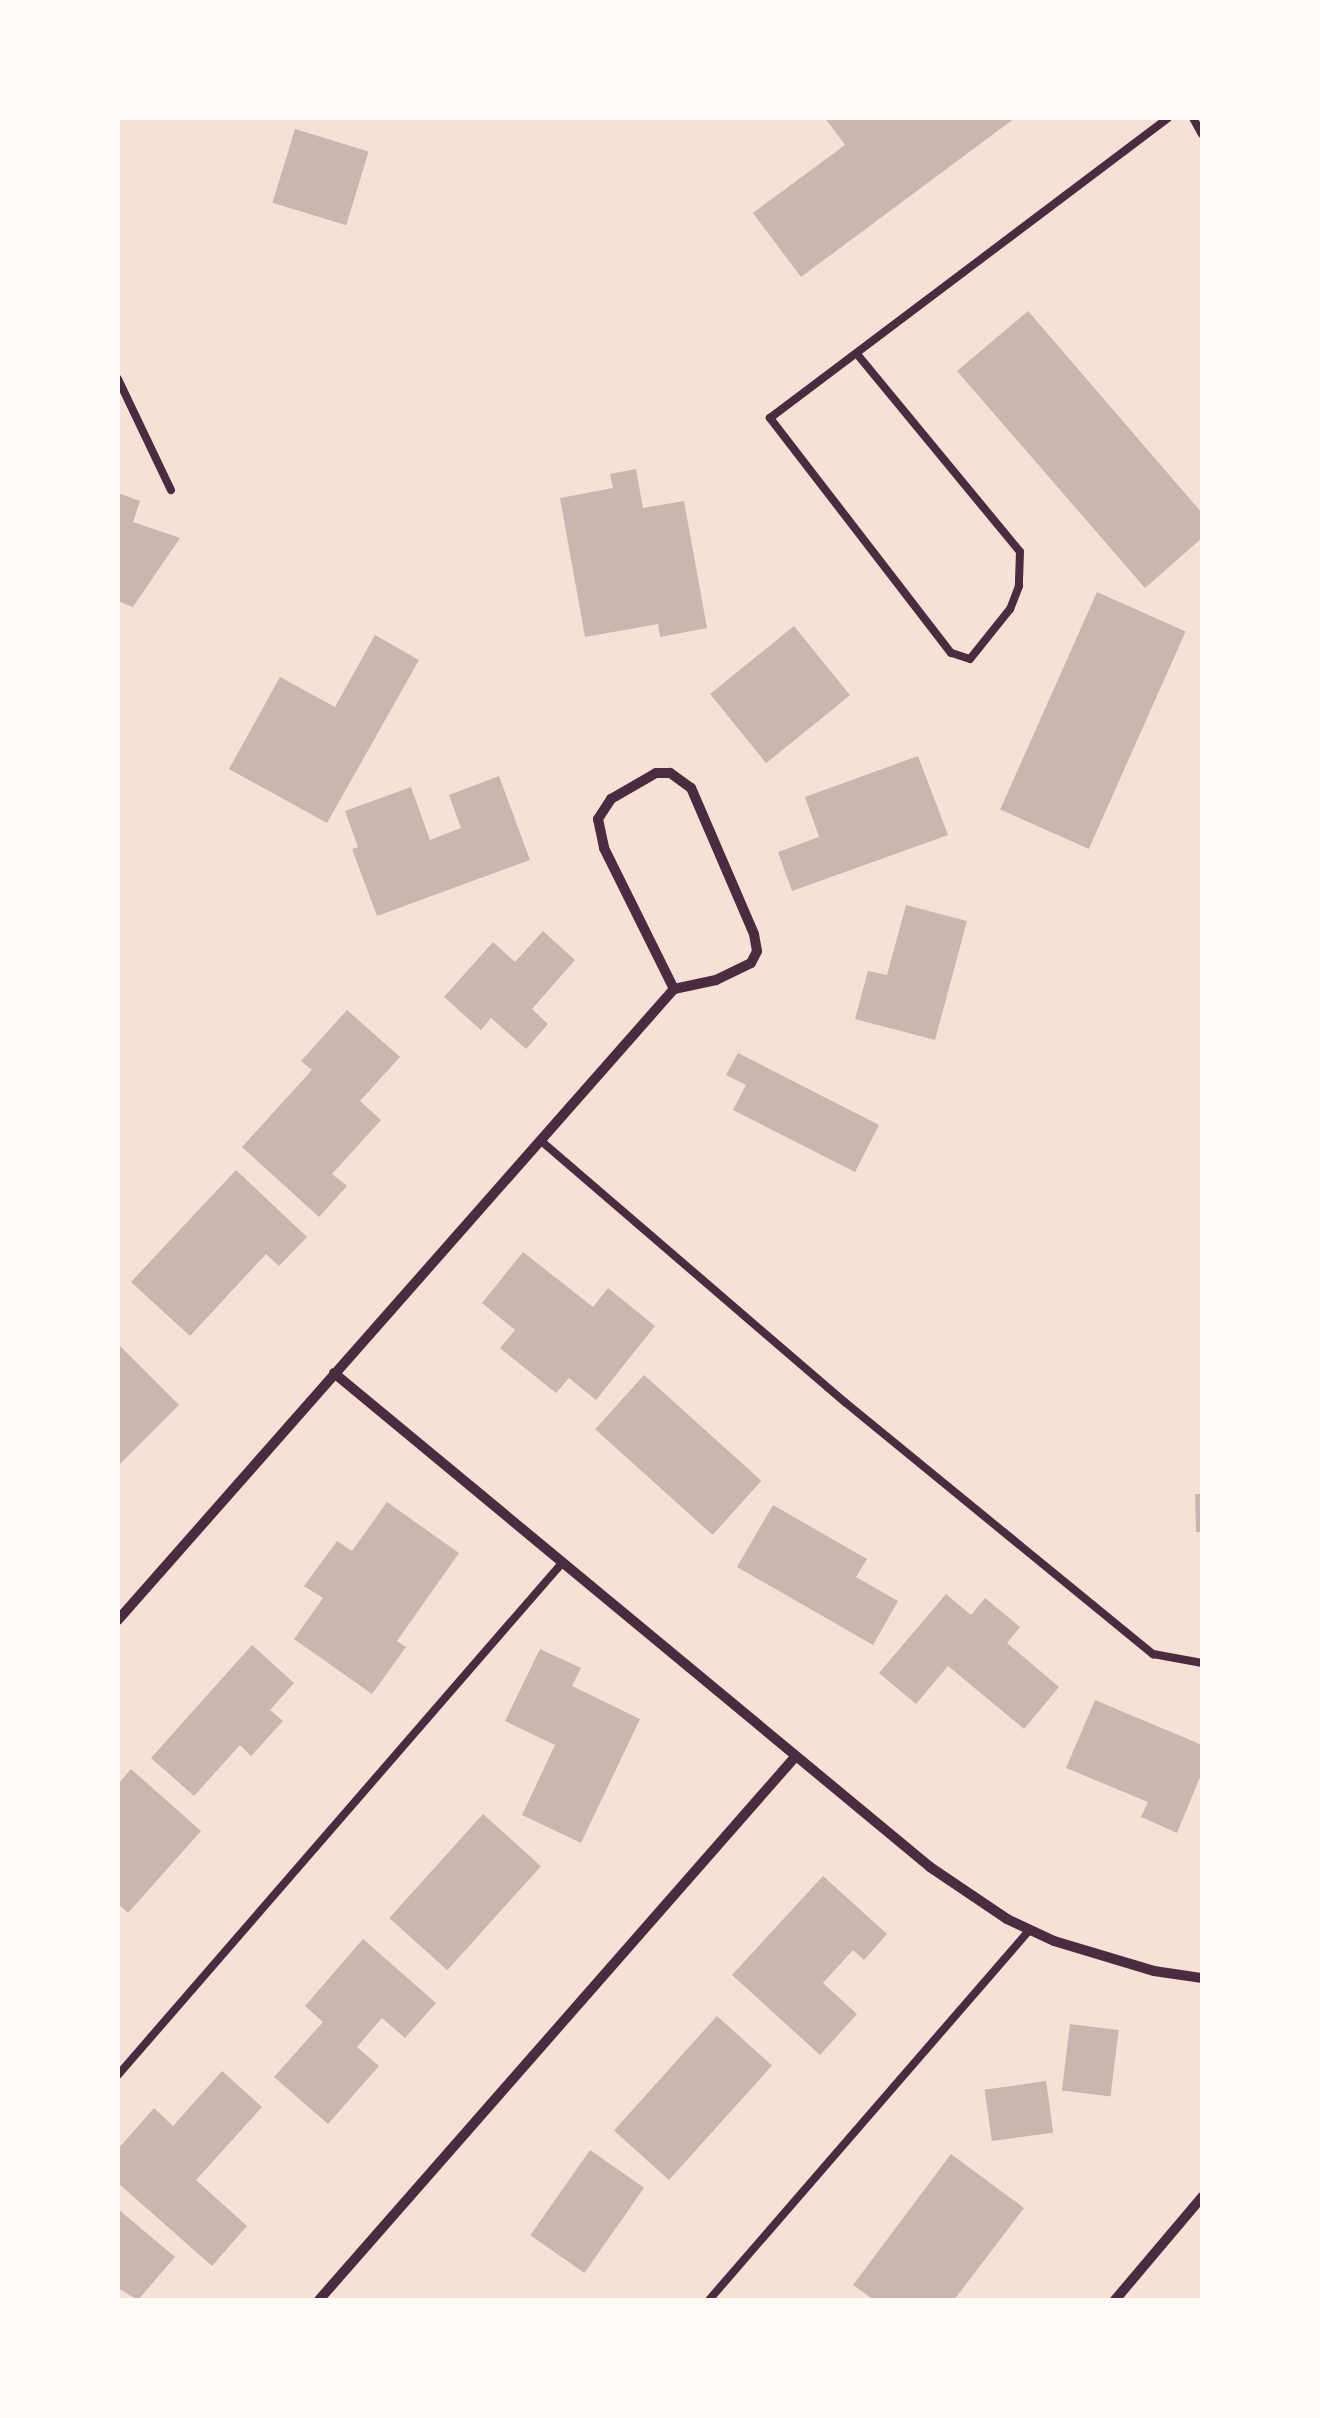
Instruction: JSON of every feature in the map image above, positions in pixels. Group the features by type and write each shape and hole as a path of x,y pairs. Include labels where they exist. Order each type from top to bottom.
{"street":[{"path":"118,1620 674,989 716,980 751,964 757,951 754,934 691,788 670,773 656,773 611,799 598,818 604,848 674,989"},
{"path":"334,1373 930,1867 1030,1930 1103,1958 1202,1978"},
{"path":"319,2300 795,1757"},
{"path":"1115,2300 1202,2197"}],"lane":[{"path":"857,354 1020,552 1019,586 1010,609 970,659 951,653 770,418 1168,118"},
{"path":"1193,118 1202,134"},
{"path":"118,378 171,490"},
{"path":"540,1140 846,1402 1153,1654 1202,1663"},
{"path":"118,2075 562,1563"},
{"path":"709,2300 1030,1930"}],"building":[{"path":"825,118 1015,118 801,277 753,213 845,145"},
{"path":"295,129 369,152 346,225 272,203"},
{"path":"1028,311 1202,513 1202,538 1145,588 957,371"},
{"path":"636,469 643,508 684,501 707,628 660,637 658,624 585,637 560,498 613,488 610,474"},
{"path":"118,493 140,501 133,522 180,538 133,607 118,601"},
{"path":"1097,592 1186,631 1089,849 1000,809"},
{"path":"794,626 850,695 766,763 710,694"},
{"path":"375,635 419,660 327,823 229,769 280,677 335,707"},
{"path":"918,756 948,835 792,891 778,852 819,837 805,797"},
{"path":"499,776 530,860 377,916 352,849 358,847 345,811 411,787 430,840 461,828 449,795"},
{"path":"906,905 967,921 935,1040 855,1019 868,971 887,975"},
{"path":"543,931 575,960 532,1009 548,1024 526,1049 491,1018 481,1030 444,997 493,942 515,962"},
{"path":"347,1010 400,1057 360,1101 381,1120 332,1174 347,1186 319,1217 242,1147 312,1070 301,1061"},
{"path":"738,1053 879,1125 855,1172 733,1110 746,1085 726,1075"},
{"path":"236,1170 307,1237 279,1266 266,1254 190,1336 131,1282"},
{"path":"523,1252 593,1307 608,1288 655,1326 596,1400 569,1378 556,1393 500,1348 515,1330 482,1303"},
{"path":"118,1344 179,1405 118,1466"},
{"path":"644,1375 761,1481 713,1535 595,1429"},
{"path":"1195,1494 1202,1494 1202,1532 1196,1532"},
{"path":"387,1502 459,1553 397,1641 406,1647 372,1694 294,1639 323,1598 304,1586 337,1541 352,1551"},
{"path":"773,1505 867,1559 856,1577 898,1601 873,1645 737,1567"},
{"path":"946,1594 971,1615 985,1598 1020,1627 1007,1643 1059,1687 1024,1729 948,1666 916,1704 879,1673"},
{"path":"252,1645 294,1683 270,1710 283,1721 251,1756 240,1745 194,1796 151,1758"},
{"path":"540,1649 581,1668 572,1686 640,1719 581,1843 522,1815 555,1745 505,1721"},
{"path":"1095,1700 1202,1745 1202,1772 1177,1833 1141,1817 1148,1802 1066,1768"},
{"path":"131,1769 201,1831 128,1913 118,1904 118,1784"},
{"path":"483,1814 541,1866 447,1970 389,1918"},
{"path":"823,1876 887,1934 864,1960 853,1950 823,1983 857,2014 820,2055 732,1975"},
{"path":"363,1939 436,2003 405,2038 382,2018 357,2047 379,2066 328,2124 274,2077 323,2022 305,2006"},
{"path":"717,2016 772,2066 669,2180 614,2130"},
{"path":"1070,2024 1119,2030 1110,2096 1062,2091"},
{"path":"222,2071 262,2107 196,2180 247,2226 212,2266 118,2183 118,2149 154,2108 173,2126"},
{"path":"1046,2081 1053,2132 992,2141 985,2090"},
{"path":"590,2150 644,2188 584,2273 530,2235"},
{"path":"951,2154 1024,2208 954,2300 874,2300 853,2285"},
{"path":"118,2209 175,2257 138,2300 118,2288"}]}
